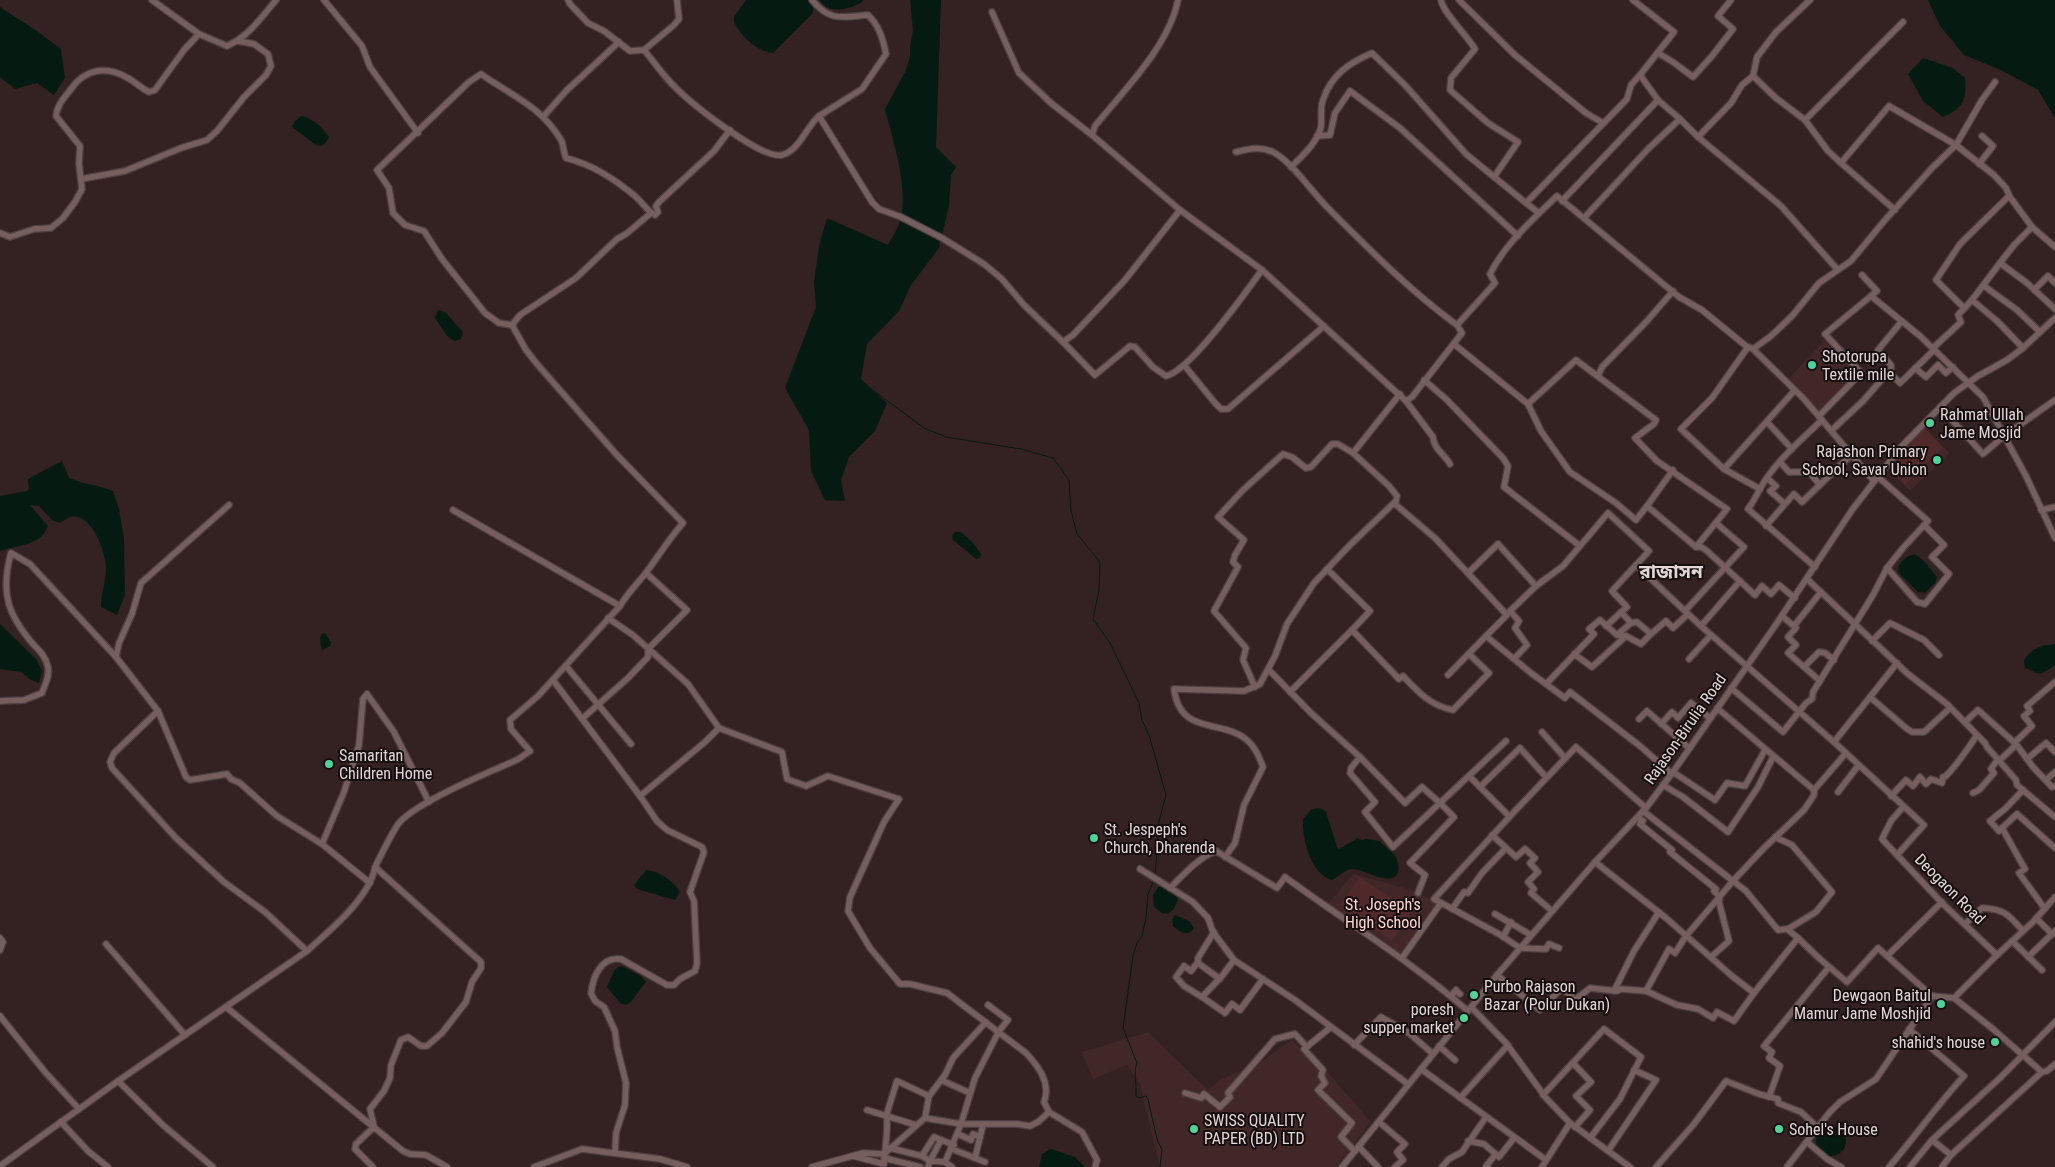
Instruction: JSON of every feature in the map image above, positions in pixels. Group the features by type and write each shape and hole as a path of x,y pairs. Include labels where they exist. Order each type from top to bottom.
{"street":[{"path":"152,0 198,34 227,46 238,41 259,21 276,0"},
{"path":"324,0 362,46 370,66 418,133"},
{"path":"568,0 588,23 604,31 630,51 644,50 674,25 679,19 677,0"},
{"path":"644,50 669,81 691,102 756,147 782,155 787,153 800,140 812,122 819,116 862,89 886,54 879,28 868,15 832,17 826,14 812,0"},
{"path":"1092,135 1095,126 1141,70 1164,37 1178,0"},
{"path":"1440,0 1442,7 1467,35 1475,49 1451,78 1450,90 1488,122 1518,142 1494,177"},
{"path":"1459,0 1515,55 1586,113 1603,123"},
{"path":"1526,202 1552,178 1627,99 1631,85 1674,32 1633,0"},
{"path":"1658,53 1693,77 1733,29 1718,16 1731,0"},
{"path":"1698,137 1731,103 1742,85 1753,76 1757,58 1776,32 1810,0"},
{"path":"992,12 1020,73 1051,103 1092,135 1180,210 1240,252 1262,270 1400,394 1433,437 1433,442 1438,450 1450,464"},
{"path":"1805,120 1903,22"},
{"path":"0,233 10,237 34,229 50,228 63,218 82,189 79,164 80,146 56,116 57,109 76,82 88,73 103,71 118,73 149,92 155,90 198,34"},
{"path":"81,178 126,172 181,148 206,140 217,131 244,97 266,75 271,66 268,54 254,44 238,41"},
{"path":"543,116 566,91 619,42"},
{"path":"1291,167 1311,146 1320,128 1322,100 1338,72 1372,53 1406,85 1466,154 1539,213"},
{"path":"512,325 499,323 485,313 442,259 424,231 405,225 393,213 389,188 377,170 418,133 468,82 479,74 533,107 543,116 562,142 566,158 604,172 655,215 658,212 656,206 659,202 714,151 730,130"},
{"path":"1640,75 1658,100 1698,137 1781,206 1837,269"},
{"path":"1753,76 1776,98 1805,120 1828,151 1895,210"},
{"path":"1760,489 1724,469 1681,429 1712,398 1750,348 1785,323 1819,283 1851,261 1933,167 1956,145 1982,100 1995,82"},
{"path":"1316,136 1330,135 1335,113 1350,91 1400,128 1518,236"},
{"path":"1562,201 1658,100"},
{"path":"1841,163 1889,106 1956,145 1994,175 2006,188 2009,196 2032,227 2055,247"},
{"path":"819,116 872,202 879,209 905,219 942,238 984,264 1002,279 1024,305 1095,375 1130,346 1135,347 1153,366 1166,376 1175,372 1184,365 1231,313 1262,270"},
{"path":"1584,218 1648,149 1680,119"},
{"path":"1980,164 1993,146 1982,136"},
{"path":"1236,152 1256,147 1274,152 1291,167 1325,205 1412,289 1457,326 1462,334 1424,380 1412,398 1406,401"},
{"path":"1457,326 1495,284 1490,274 1494,264 1556,196 1673,292 1702,310 1750,348 1795,390 1875,478 1928,521 1887,568 1873,595 1853,624 1834,660 1813,692 1812,699 1806,703 1783,732 1731,688"},
{"path":"1964,308 1936,280 1960,244 2009,196"},
{"path":"1063,342 1073,335 1125,280 1180,210"},
{"path":"512,325 520,315 576,278 617,239 651,213"},
{"path":"1888,372 1900,383 1961,322 1958,316 1984,286 2014,245 2032,227"},
{"path":"2000,264 2055,309"},
{"path":"1815,567 1748,509 1767,478 1780,462 1861,373 1825,334 1877,291 1862,275"},
{"path":"2034,290 2048,276 2055,283"},
{"path":"1984,286 2017,310 2040,332"},
{"path":"1598,376 1602,367 1642,328 1673,292"},
{"path":"1871,296 1934,349 1983,397 2026,476 2055,538"},
{"path":"1972,300 1997,321 2023,348"},
{"name":"Rajason-Birulia Road","path":"1342,1167 1497,975 1595,862 1645,810 1673,773 1782,616 1875,478 1901,447 1954,393 2007,360 2023,348 2055,318"},
{"path":"1832,430 1863,401 1892,369 1891,365 1878,350 1902,321"},
{"path":"0,1166 118,1081 306,951 333,928 358,901 370,883 375,867 399,824 408,815 429,802 517,760 530,751 511,728 510,720 523,710 553,680 620,606 683,523 616,454 542,370 526,350 512,325"},
{"path":"1184,365 1221,409 1228,409 1324,326"},
{"path":"1454,344 1528,404 1541,431 1570,472 1616,503 1636,520 1673,470"},
{"path":"1528,404 1576,360 1656,420 1654,424 1637,435 1635,439 1657,460 1727,509 1696,547"},
{"path":"1915,368 1926,377 1938,365 1946,373 1953,367"},
{"path":"1424,380 1446,399 1503,458 1508,466 1504,487 1580,546"},
{"path":"1724,469 1795,390"},
{"path":"1353,453 1400,394"},
{"path":"1940,407 1983,454 2004,436 2055,400"},
{"path":"1767,422 1792,449"},
{"path":"1225,857 1235,843 1244,805 1263,767 1255,749 1244,738 1194,722 1184,713 1176,698 1174,689 1244,692 1255,687 1268,670 1287,624 1314,583 1395,504 1397,496 1388,486 1353,453 1338,444 1332,444 1311,468 1306,468 1292,457 1283,454 1243,490 1218,517 1244,540 1233,562 1238,567 1214,611 1246,648 1243,660 1255,687"},
{"path":"1766,526 1794,494 1802,502 1852,454"},
{"path":"1780,462 1789,472 1809,472 1820,485"},
{"path":"1767,478 1776,486 1770,491 1785,504"},
{"path":"1448,675 1536,586 1563,566 1616,503"},
{"path":"1395,504 1435,538 1509,613 1519,620 1515,628 1527,645 1514,660"},
{"path":"116,658 119,643 132,614 141,583 229,505"},
{"path":"1647,506 1696,547 1706,550 1755,595 1762,586 1771,594 1778,585 1794,598"},
{"path":"2041,510 2055,507"},
{"path":"453,510 620,606"},
{"path":"1606,626 1627,607 1612,591 1649,551 1608,513"},
{"path":"1547,683 1594,634 1589,629 1600,620 1617,634 1626,636 1641,644 1666,621 1673,628 1744,547 1716,523"},
{"path":"1887,568 1917,602 1925,604 1948,574 1932,557 1944,545 1924,525"},
{"path":"1468,572 1498,544 1536,586"},
{"path":"0,701 24,700 42,693 48,678 45,657 16,626 0,596 2,567 11,553 30,564 116,658 158,711 186,777 190,780 227,774 277,816 322,844 370,883"},
{"name":"Deogaon Road","path":"1636,565 1686,613 1834,742 1924,825 1897,855 1942,902 1998,955"},
{"path":"1290,692 1370,611 1327,569"},
{"path":"583,718 628,678 648,657 648,650 687,610 646,573"},
{"path":"1807,578 1896,664 1965,722 1999,759 2016,780 2017,785 2055,817"},
{"path":"1701,626 1740,581"},
{"path":"1820,681 1788,653 1796,645 1788,637 1796,628 1794,626 1821,592"},
{"path":"1621,612 1632,623"},
{"path":"1782,616 1794,626"},
{"path":"608,618 633,635 688,684 719,728 779,750 784,755 787,779 806,786 828,776 899,799 884,822 850,897 848,912 870,948 900,984 910,984 947,993 1026,1052 1036,1063 1045,1078 1047,1094 1044,1102 1048,1112 1082,1132 1097,1160 1095,1167"},
{"path":"1617,634 1632,623 1637,622 1651,634"},
{"path":"1872,641 1890,623 1924,640 1939,655"},
{"path":"1352,630 1399,679 1402,676 1421,695 1439,708 1453,710 1489,673 1469,654"},
{"path":"1689,659 1711,635"},
{"path":"1486,636 1514,660 1565,698 1570,692 1673,773 1715,800 1727,783 1745,786 1765,750"},
{"path":"1574,654 1592,667 1626,636"},
{"path":"1804,667 1819,652 1825,653 1834,660"},
{"path":"1834,742 1896,664"},
{"path":"566,666 631,744"},
{"path":"1268,670 1360,757 1405,803 1422,787 1454,817 1410,863 1425,875 1418,894"},
{"path":"553,680 583,718 657,821 667,830 702,847 704,852 690,892 694,902 697,963 695,971 680,979 674,985 667,985 621,959 609,960 597,970 591,993 595,1001 604,1007 615,1030 617,1048 626,1083 625,1105 616,1133 616,1152"},
{"path":"1973,793 1994,773 1991,769 1999,759 2032,726 2024,716 2030,710 2027,706 2055,682"},
{"path":"322,844 344,792 359,745 363,699 367,694 394,732 429,802"},
{"path":"1870,697 1912,732 1924,732 1950,708"},
{"path":"1661,724 1672,712 1678,718 1691,703 1710,718"},
{"path":"1717,708 1814,790"},
{"path":"1639,719 1647,710 1689,748"},
{"path":"1965,722 1978,710 2015,744 2052,786 2055,786"},
{"path":"158,711 114,753 110,762 112,768 176,838 224,882 265,912 306,951"},
{"path":"640,796 719,728"},
{"path":"1542,732 1565,758"},
{"path":"1892,796 1906,780 1913,786 1920,777 1926,784 1931,779 1942,783 1943,777 1962,760 1963,755 1978,735"},
{"path":"1360,757 1351,768 1350,773 1375,802 1365,812 1393,847 1506,741"},
{"path":"2027,759 2046,743 2055,752"},
{"path":"1559,948 1549,944 1546,949 1520,948 1434,900 1509,816 1576,747 1645,810 1746,891 1778,930 1788,929 1816,912 1832,892 1792,845 1775,837"},
{"path":"1480,787 1520,748 1546,777"},
{"path":"1646,991 1669,949 1675,953 1686,936 1733,881 1804,810 1814,795 1814,790 1846,753"},
{"path":"1663,786 1683,797 1728,832 1758,787 1773,757"},
{"path":"1838,792 1858,766"},
{"path":"2046,780 2055,772"},
{"path":"1469,776 1509,816"},
{"path":"2023,790 1990,821 1999,830 2017,814 2055,848"},
{"path":"1897,855 1882,839 1892,821 1904,807"},
{"path":"1637,818 1642,820 1640,824 1672,850 1670,852 1716,889 1714,891 1720,897"},
{"path":"2002,828 2025,869 2019,872 2045,909"},
{"path":"1492,836 1516,857 1525,849 1535,858 1530,863 1538,872 1528,882 1534,889 1531,893 1552,911"},
{"path":"1452,909 1464,892 1468,892 1482,873 1506,848"},
{"path":"1170,888 1207,854 1216,850 1277,888 1285,877 1402,958 1470,1009 1508,1045 1543,1095 1573,1125 1630,1167"},
{"path":"1595,862 1754,993"},
{"path":"374,1127 370,1109 384,1091 390,1078 391,1065 401,1040 408,1037 421,1046 427,1046 442,1033 466,1002 472,982 481,968 481,962 375,867"},
{"path":"1140,869 1193,902 1208,918 1214,932 1234,960 1331,1027 1408,1084"},
{"path":"1711,957 1729,941 1719,902 1720,897"},
{"path":"1954,998 2055,898"},
{"path":"1887,956 1942,902"},
{"path":"1402,958 1441,903"},
{"path":"1965,924 1982,908 1990,908 2007,913 2023,931"},
{"path":"1614,991 1634,951 1658,912"},
{"path":"1495,914 1511,922 1531,936"},
{"path":"2028,957 2054,934 2036,918"},
{"path":"1503,937 1511,922"},
{"path":"1788,929 1847,982 1878,948 1932,996 1954,998 2042,1072"},
{"path":"1214,932 1191,971 1184,966 1176,977 1184,986 1225,1013 1232,1004 1240,1010 1263,979"},
{"path":"0,938 3,942 0,950"},
{"path":"1497,975 1540,1010 1562,988 1575,1000 1590,988 1614,991 1621,989 1646,991 1678,1005 1698,1009 1713,1018 1717,1012 1734,1021 1798,938"},
{"path":"2012,941 2042,970"},
{"path":"106,944 185,1034"},
{"path":"1202,997 1220,979 1234,960"},
{"path":"1198,962 1220,979"},
{"path":"1769,1097 1780,1066 1769,1058 1772,1052 1764,1046 1829,967"},
{"path":"1451,996 1456,990 1460,994"},
{"path":"1787,1167 1840,1102 1876,1078 1932,996"},
{"path":"946,1162 962,1124 975,1078 999,1032 1008,1020 988,1005"},
{"path":"226,1007 406,1153 426,1155 447,1167"},
{"path":"0,1016 45,1072 79,1109"},
{"path":"1354,1044 1381,1017 1409,1033 1433,1054"},
{"path":"884,1162 890,1148 925,1118 928,1096 953,1058 986,1022"},
{"path":"1910,1167 1932,1140 2023,1055 2055,1022"},
{"path":"1331,1027 1304,1049 1323,1070 1321,1076 1325,1083 1318,1090 1352,1123 1341,1137 1378,1167"},
{"path":"1543,1095 1604,1029 1641,1057 1620,1099 1590,1138"},
{"path":"1888,1167 1964,1076 1909,1029"},
{"path":"1185,1093 1201,1098 1204,1094 1220,1107 1230,1097 1228,1093 1275,1039 1295,1034 1307,1047"},
{"path":"1460,1098 1508,1045"},
{"path":"1439,1046 1455,1060"},
{"path":"1542,1167 1573,1125 1590,1110 1576,1096 1590,1082 1573,1063"},
{"path":"1942,1167 1951,1155 2042,1072 2047,1071 2055,1064"},
{"path":"1421,1069 1546,1160"},
{"path":"1608,1150 1656,1080 1634,1070"},
{"path":"940,1080 970,1093"},
{"path":"118,1081 164,1126 214,1167"},
{"path":"884,1162 887,1116 897,1081 928,1096"},
{"path":"1656,1167 1694,1124 1726,1081 1778,1099 1778,1103 1801,1112 1818,1127"},
{"path":"867,1110 916,1125"},
{"path":"925,1118 962,1124 1017,1124 1030,1126 1038,1122 1048,1112"},
{"path":"1442,1167 1449,1159 1462,1152 1486,1117"},
{"path":"61,1122 88,1151 108,1167"},
{"path":"1379,1122 1405,1144 1397,1152 1404,1160 1395,1167"},
{"path":"975,1158 983,1125"},
{"path":"374,1127 356,1144 355,1149 374,1167"},
{"path":"958,1134 971,1140 973,1134 980,1136"},
{"path":"922,1156 934,1137 985,1162"},
{"path":"1468,1141 1484,1144 1499,1157 1514,1138"},
{"path":"929,1164 942,1140"},
{"path":"1932,1140 1951,1155"},
{"path":"1806,1142 1827,1159 1841,1167"},
{"path":"890,1148 922,1156 929,1164"},
{"path":"534,1167 582,1149 660,1159 687,1167"},
{"path":"812,1167 863,1153 884,1162"},
{"path":"1488,1167 1486,1166 1496,1154"},
{"path":"853,1156 920,1167"},
{"path":"929,1164 946,1162 952,1167"}],"shaded area":[{"path":"746,0 808,0 813,8 813,13 773,53 767,52 750,42 734,22 734,17"},
{"path":"820,0 864,0 852,7 833,9 824,5"},
{"path":"910,0 941,0 936,147 956,167 951,175 949,206 939,248 911,285 899,311 867,344 861,379 887,403 875,431 849,457 841,480 845,501 825,500 811,471 809,430 785,388 816,307 814,282 819,246 827,218 888,245 900,221 903,191 885,109 905,72 910,57 913,30"},
{"path":"1928,0 2055,0 2055,118 2038,90 2001,70 1964,55 1940,26"},
{"path":"0,7 61,49 65,78 54,95 37,83 15,89 0,77"},
{"path":"1923,58 1953,68 1965,78 1965,92 1962,102 1959,107 1943,117 1923,101 1908,74"},
{"path":"301,116 317,124 329,137 325,144 321,146 316,145 292,127"},
{"path":"438,310 445,312 463,332 461,339 455,341 447,336 435,318"},
{"name":"Shotorupa Textile mile","path":"1826,339 1859,372 1819,414 1787,380"},
{"path":"1922,424 1949,453 1910,491 1884,463"},
{"path":"62,461 69,478 113,491 119,509 124,539 125,595 117,615 101,607 106,573 103,553 91,527 78,517 71,517 60,523 52,520 39,506 30,505 48,526 45,533 28,544 0,551 0,496 26,491 29,489 28,479"},
{"path":"955,532 961,532 973,543 981,554 980,558 976,559 953,540 952,536"},
{"path":"1915,554 1924,561 1937,577 1935,583 1925,593 1918,592 1898,572 1899,565 1903,560"},
{"path":"0,624 37,660 42,671 39,683 31,680 21,672 0,669"},
{"path":"323,633 326,634 331,643 330,646 323,650 320,637"},
{"path":"2055,644 2055,665 2040,674 2025,668 2024,660 2031,652 2041,647"},
{"path":"1317,808 1326,812 1339,849 1358,838 1380,841 1396,857 1399,869 1395,877 1390,879 1384,878 1349,869 1332,880 1318,871 1309,854 1303,827 1303,819 1311,810"},
{"path":"646,870 660,874 674,884 680,892 675,900 637,889 634,885"},
{"path":"1353,874 1412,890 1440,905 1401,956 1327,905"},
{"path":"1158,887 1170,890 1178,899 1174,909 1168,914 1162,913 1154,907 1153,895"},
{"path":"1175,915 1189,921 1194,928 1192,931 1184,933 1173,926 1172,920"},
{"path":"622,966 641,976 646,982 631,1002 626,1005 620,1003 607,987 614,971"},
{"path":"1148,1032 1208,1090 1220,1080 1262,1061 1292,1040 1330,1075 1371,1122 1336,1167 1160,1167 1140,1084 1127,1065 1093,1079 1082,1052"},
{"path":"1831,1126 1842,1130 1846,1141 1842,1152 1831,1156 1820,1152 1816,1141 1820,1130"},
{"path":"1051,1149 1075,1157 1085,1167 1039,1167 1042,1154"}],"green space":[{"path":"1923,427 1943,447 1905,485 1885,464"},
{"name":"St. Joseph's High School","path":"1360,877 1411,912 1392,941 1340,905"}],"waterway":[{"path":"870,388 924,428 946,437 1021,449 1053,458 1069,480 1071,511 1077,534 1100,562 1099,590 1093,619 1110,643 1139,703 1142,720 1149,735 1166,795 1159,821 1155,876"},
{"path":"1154,880 1148,894 1142,936 1137,943 1133,956 1123,1028 1137,1063 1135,1071 1136,1096 1139,1098 1146,1096 1148,1099 1157,1139 1162,1150 1160,1167"}],"place":[{"name":"Shotorupa Textile mile","path":"1812,365"},
{"name":"Rahmat Ullah Jame Mosjid","path":"1930,423"},
{"name":"Rajashon Primary School, Savar Union","path":"1937,460"},
{"name":"Samaritan Children Home","path":"329,764"},
{"name":"St. Jespeph's Church, Dharenda","path":"1094,838"},
{"name":"Purbo Rajason Bazar (Polur Dukan)","path":"1474,995"},
{"name":"Dewgaon Baitul Mamur Jame Moshjid","path":"1941,1004"},
{"name":"poresh supper market","path":"1464,1018"},
{"name":"shahid's house","path":"1995,1042"},
{"name":"SWISS QUALITY PAPER (BD) LTD","path":"1194,1129"},
{"name":"Sohel's House","path":"1779,1129"}],"district":[{"name":"রাজাসন","path":"1671,571"}]}
